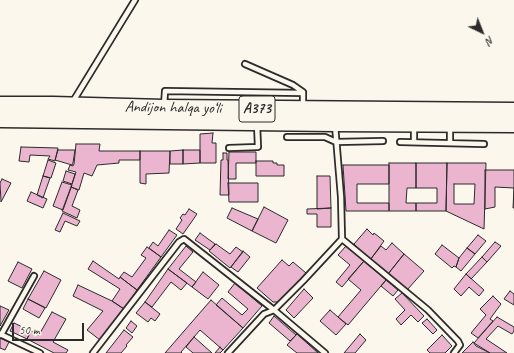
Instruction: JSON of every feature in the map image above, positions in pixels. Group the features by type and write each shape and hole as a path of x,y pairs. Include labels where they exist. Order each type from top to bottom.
{"highway":[{"name":"Andijon halqa yo‘li","path":"0,105 302,110 514,111"},
{"name":"Andijon halqa yo‘li","path":"0,119 514,124"}],"lane":[{"path":"71,106 135,0"},
{"path":"245,64 292,85 303,93"},
{"path":"164,108 165,91 303,93"},
{"path":"302,110 303,93"},
{"path":"229,148 258,147 257,122"},
{"path":"228,353 264,314 274,310 303,281 342,239 341,198 334,123"},
{"path":"414,124 414,142"},
{"path":"450,124 450,143"},
{"path":"287,137 325,137 336,142 383,142"},
{"path":"400,142 484,144"},
{"path":"342,239 428,310 458,341 460,345 454,353"},
{"path":"93,353 182,240 187,241 274,310 325,353"},
{"path":"34,276 1,334 40,353"}],"building":[{"path":"213,133 212,143 216,143 216,163 200,163 200,134"},
{"path":"76,144 100,144 99,151 140,151 140,160 119,160 119,163 97,165 92,176 84,173 79,190 71,187 76,172 68,170 70,165 73,166 74,164"},
{"path":"21,147 58,148 55,161 48,159 50,156 30,155 29,162 19,161"},
{"path":"58,150 75,150 72,165 55,160"},
{"path":"183,150 183,164 170,164 170,151"},
{"path":"183,150 200,150 200,163 183,164"},
{"path":"140,151 170,151 169,173 146,174 146,184 140,183"},
{"path":"229,152 256,152 256,163 236,163 236,179 228,179"},
{"path":"223,153 227,153 228,160 229,195 220,195 221,160 223,160"},
{"path":"48,160 56,163 51,178 43,176"},
{"path":"256,161 273,161 273,163 277,163 277,165 284,165 284,176 256,176"},
{"path":"389,163 416,163 416,188 407,188 406,203 416,203 416,211 389,211"},
{"path":"416,163 447,163 446,211 416,211 416,203 437,203 437,188 416,188"},
{"path":"447,163 486,163 484,229 446,211","holes":["454,184 475,184 474,204 454,204"]},
{"path":"343,165 389,165 389,184 357,184 357,203 389,203 389,211 346,211"},
{"path":"485,170 514,170 514,188 495,187 495,207 485,209"},
{"path":"66,171 75,174 72,184 63,181"},
{"path":"43,176 50,178 43,198 37,195"},
{"path":"317,176 330,176 331,208 317,209"},
{"path":"2,179 11,183 1,202 0,183"},
{"path":"62,182 72,185 63,210 53,206"},
{"path":"228,183 258,183 258,202 229,202"},
{"path":"71,187 78,190 72,206 80,210 77,218 62,211"},
{"path":"31,192 47,199 43,208 27,201"},
{"path":"264,207 288,220 276,243 252,231"},
{"path":"232,208 258,219 252,231 227,218"},
{"path":"331,208 331,227 317,227 317,214 307,214 307,209"},
{"path":"189,209 197,214 183,234 176,229 182,220 180,218 183,214 185,215"},
{"path":"63,213 80,221 77,226 65,221 60,232 55,230"},
{"path":"367,229 373,235 374,233 384,241 370,260 354,244"},
{"path":"169,230 177,235 161,257 149,248 153,242 158,246"},
{"path":"200,233 215,244 210,250 195,240"},
{"path":"478,235 486,241 475,254 467,248"},
{"path":"495,242 501,246 487,262 482,257"},
{"path":"392,243 404,254 388,274 370,260 381,246 386,250"},
{"path":"216,244 230,254 236,247 243,252 230,268 209,251"},
{"path":"442,245 459,258 456,267 454,266 452,268 435,254"},
{"path":"186,246 193,252 179,269 196,282 192,287 168,269"},
{"path":"346,246 364,261 342,287 336,282 350,265 338,255"},
{"path":"147,247 161,257 137,290 120,277 124,272 132,277 146,258 141,255"},
{"path":"467,248 475,254 461,271 456,267 459,258"},
{"path":"243,251 250,257 238,272 231,267"},
{"path":"404,254 424,271 407,290 388,274"},
{"path":"482,257 487,262 471,279 466,274"},
{"path":"282,260 289,266 293,262 306,273 281,302 273,302 257,288"},
{"path":"93,261 119,279 120,277 137,290 124,309 112,301 120,289 88,269"},
{"path":"364,261 386,280 348,325 338,317 361,290 348,279"},
{"path":"18,262 32,269 22,288 8,281"},
{"path":"168,269 187,283 181,290 171,282 152,307 145,302"},
{"path":"44,271 61,280 46,308 28,299"},
{"path":"203,272 219,285 208,299 192,287"},
{"path":"466,274 484,290 479,296 469,287 461,296 454,289"},
{"path":"386,280 398,290 393,296 381,286"},
{"path":"235,283 262,306 243,328 216,305 222,298 242,315 248,309 228,292"},
{"path":"78,285 112,301 124,309 100,340 87,330 103,311 73,296"},
{"path":"304,289 313,298 294,318 286,310"},
{"path":"510,291 514,294 514,305 504,299"},
{"path":"402,293 424,316 418,322 411,315 401,325 396,319 405,310 395,299"},
{"path":"493,296 501,304 490,319 493,321 478,338 471,333 486,315 480,309"},
{"path":"28,299 45,308 39,318 23,309"},
{"path":"211,300 243,328 223,350 200,330 181,352 182,353 165,353"},
{"path":"145,302 160,314 155,321 151,318 148,322 136,313"},
{"path":"0,306 9,310 0,326"},
{"path":"330,310 346,324 336,335 320,321"},
{"path":"52,312 66,319 53,342 68,350 66,353 54,353 27,339 31,331 39,335"},
{"path":"274,316 296,335 290,341 269,323"},
{"path":"497,317 514,327 514,331 512,334 498,326 486,339 507,353 490,353 474,343"},
{"path":"427,319 437,330 433,334 422,323"},
{"path":"131,321 137,326 132,333 126,328"},
{"path":"14,323 31,331 27,339 10,331"},
{"path":"124,330 133,337 126,345 127,346 121,353 106,353"},
{"path":"297,334 318,353 297,353 287,345"},
{"path":"360,334 366,340 355,353 344,353"},
{"path":"442,335 452,346 445,353 430,353 427,350"},
{"path":"194,337 212,353 193,353 186,347"},
{"path":"0,338 9,342 5,350 0,348"},
{"path":"473,342 476,346 490,353 462,353"},
{"path":"220,347 223,350 220,353 215,353"}]}
